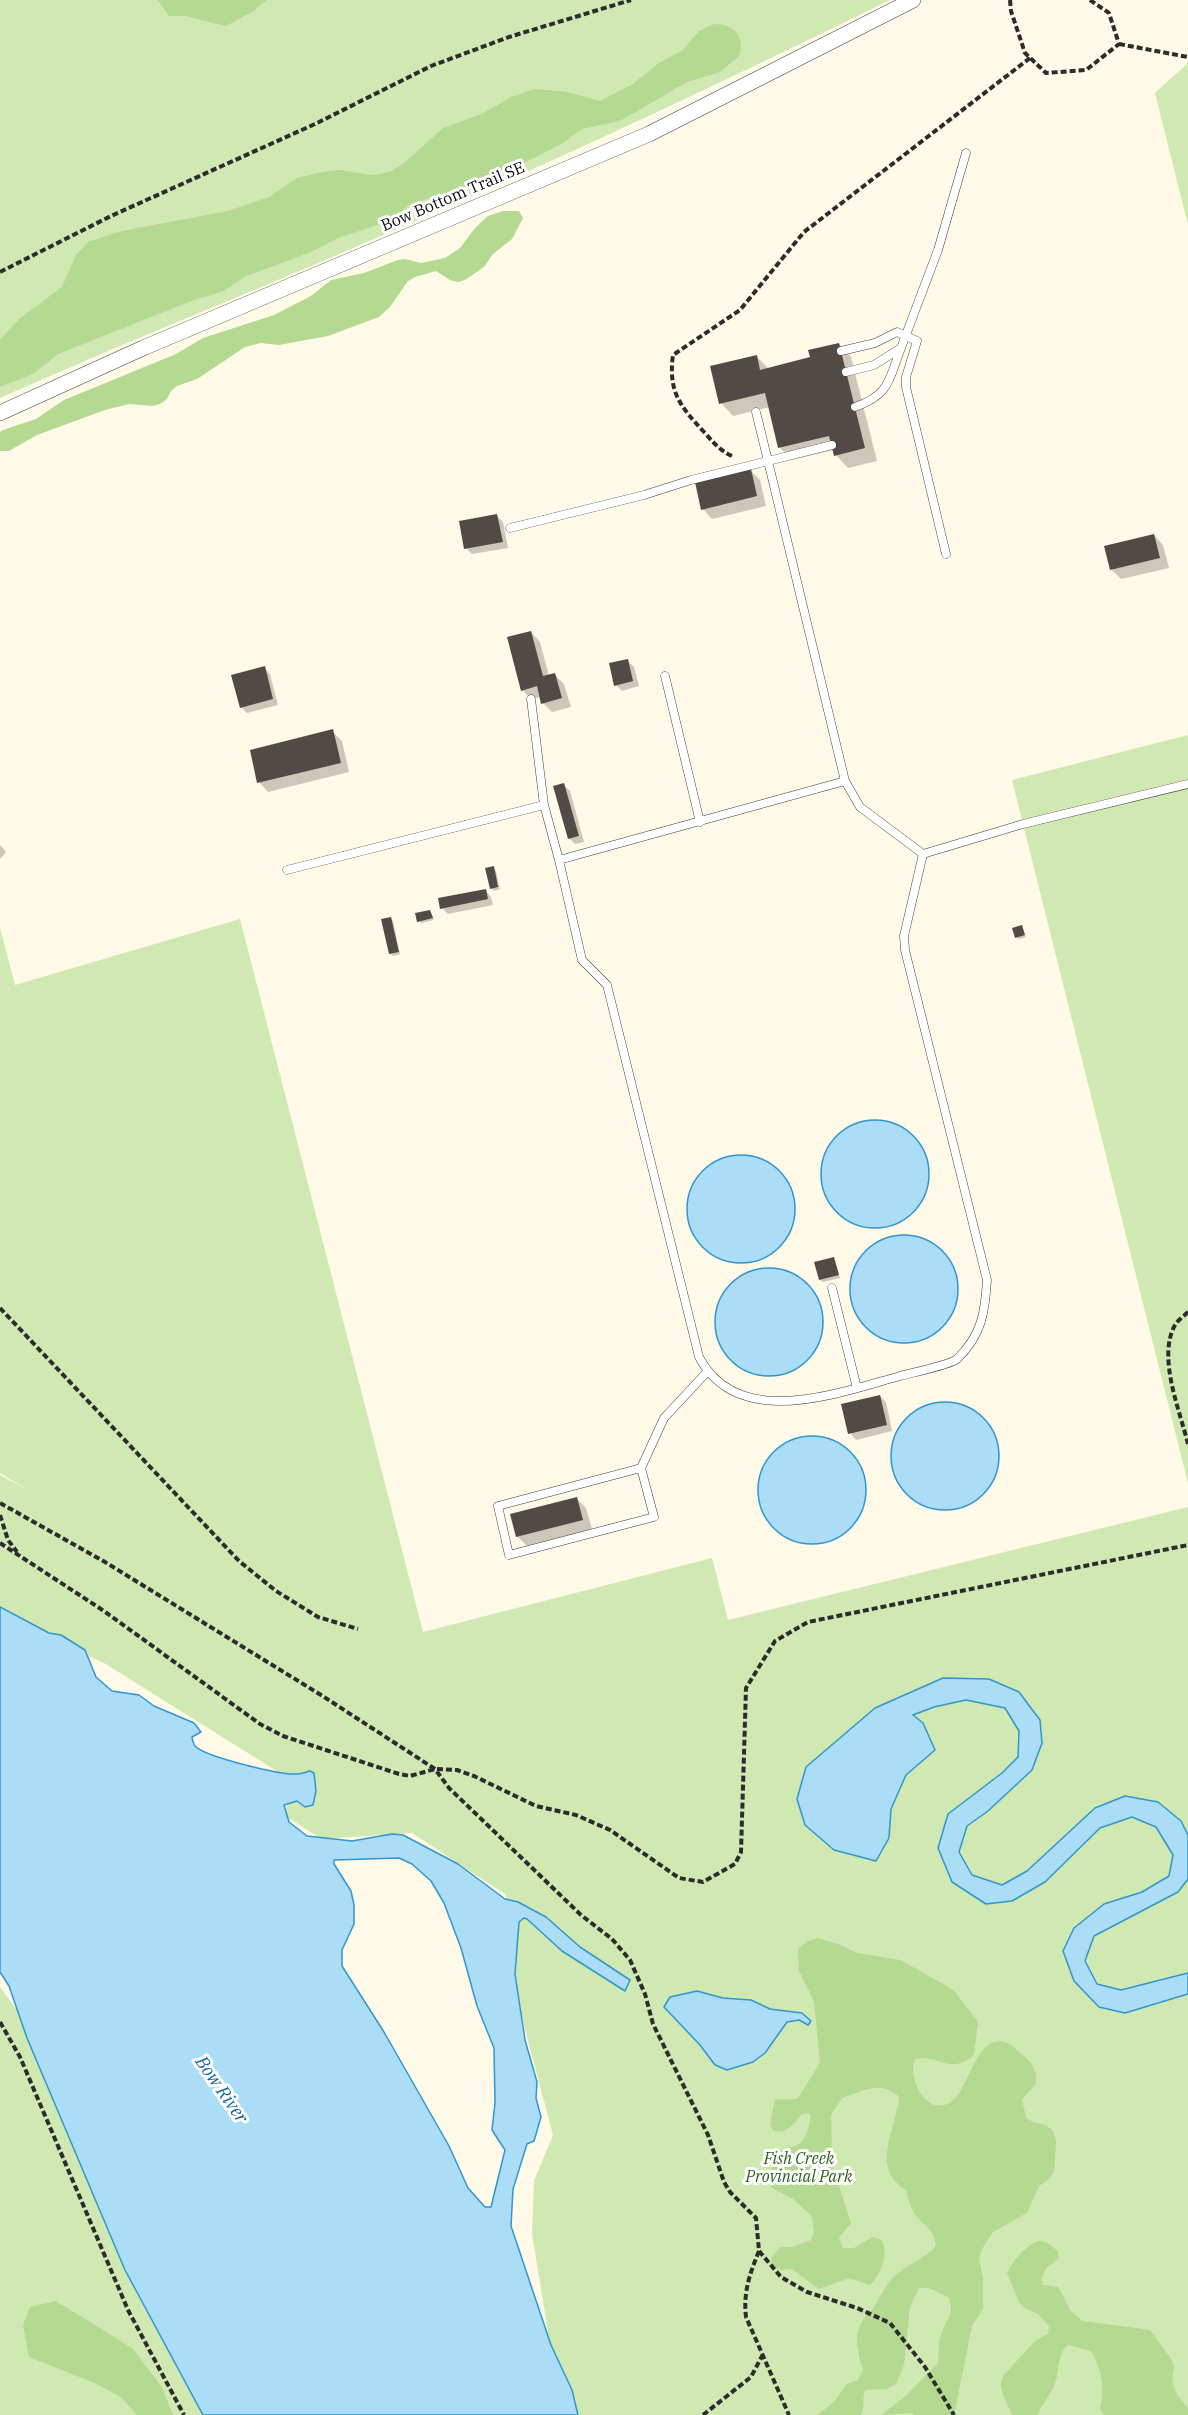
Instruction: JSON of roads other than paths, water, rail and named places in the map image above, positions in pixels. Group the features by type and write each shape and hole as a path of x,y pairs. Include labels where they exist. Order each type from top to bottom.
{"street":[{"name":"Bow Bottom Trail SE","path":"0,413 143,348 649,134 913,0"}],"lane":[{"path":"855,407 871,401 886,387 939,250 966,153"},
{"path":"841,351 875,343 897,332 918,341 906,377 906,387 946,554"},
{"path":"846,372 874,365 901,348"},
{"path":"756,412 845,781 860,807 923,854"},
{"path":"510,528 832,445"},
{"path":"665,676 700,822"},
{"path":"531,699 544,805 560,860 582,960 607,985 699,1357 706,1372 732,1390 767,1402 791,1402 857,1388 956,1361 974,1337 985,1315 987,1280 904,950 904,936 923,854"},
{"path":"560,860 845,781"},
{"path":"923,854 1023,824 1188,784"},
{"path":"287,870 544,805"},
{"path":"832,1288 857,1388"},
{"path":"641,1468 498,1506 509,1555 654,1517 641,1468 664,1418 706,1372"}],"water":[{"path":"875,1120 896,1124 913,1136 925,1153 929,1174 925,1195 913,1212 896,1224 875,1228 854,1224 837,1212 825,1195 821,1174 825,1153 837,1136 854,1124"},
{"path":"741,1155 762,1159 779,1171 791,1188 795,1209 791,1230 779,1247 762,1259 741,1263 720,1259 703,1247 691,1230 687,1209 691,1188 703,1171 720,1159"},
{"path":"904,1235 925,1239 942,1251 954,1268 958,1289 954,1310 942,1327 925,1339 904,1343 883,1339 866,1327 854,1310 850,1289 854,1268 866,1251 883,1239"},
{"path":"769,1268 790,1272 807,1284 819,1301 823,1322 819,1343 807,1360 790,1372 769,1376 748,1372 731,1360 719,1343 715,1322 719,1301 731,1284 748,1272"},
{"path":"945,1402 966,1406 983,1418 995,1435 999,1456 995,1477 983,1494 966,1506 945,1510 924,1506 907,1494 895,1477 891,1456 895,1435 907,1418 924,1406"},
{"path":"812,1436 833,1440 850,1452 862,1469 866,1490 862,1511 850,1528 833,1540 812,1544 791,1540 774,1528 762,1511 758,1490 762,1469 774,1452 791,1440"},
{"name":"Bow River","path":"0,1607 49,1633 61,1635 85,1650 96,1677 112,1691 139,1695 154,1706 194,1723 201,1732 192,1737 195,1746 202,1750 227,1760 275,1772 296,1774 310,1771 314,1773 316,1791 313,1805 305,1807 297,1801 284,1805 289,1822 307,1836 352,1841 392,1834 403,1835 458,1864 505,1899 518,1902 546,1917 580,1947 630,1980 625,1991 562,1951 527,1919 524,1918 519,1922 515,1974 525,2040 537,2082 536,2098 541,2117 534,2141 527,2144 513,2189 511,2226 551,2345 572,2390 578,2415 203,2415 125,2270 27,2038 9,1986 0,1972","holes":["399,1858 412,1864 431,1881 444,1903 461,1948 477,2006 494,2048 495,2103 492,2130 505,2150 491,2207 485,2207 468,2188 449,2146 384,2032 342,1966 342,1950 354,1924 354,1905 351,1891 334,1864 334,1860"]},
{"path":"943,1678 989,1679 1019,1692 1040,1720 1042,1743 1032,1770 988,1811 967,1826 959,1852 972,1875 1002,1885 1027,1871 1095,1808 1125,1796 1158,1802 1181,1821 1188,1835 1188,1879 1178,1892 1094,1936 1085,1961 1097,1984 1121,1990 1188,1973 1188,1994 1125,2013 1099,2007 1074,1981 1063,1951 1074,1928 1104,1904 1142,1892 1169,1876 1173,1855 1156,1827 1132,1817 1100,1828 1045,1882 1012,1901 986,1904 952,1882 938,1848 948,1814 1002,1773 1018,1757 1019,1731 1005,1708 966,1700 934,1707 913,1715 923,1723 935,1750 906,1775 891,1809 889,1838 876,1861 834,1850 805,1825 797,1799 806,1767 875,1708"},
{"path":"697,1991 723,1998 751,2000 770,2009 802,2013 811,2021 808,2025 799,2020 787,2022 765,2053 753,2062 727,2070 715,2065 700,2045 664,2007 670,1997"}],"park label":[{"name":"Fish Creek Provincial Park","path":"799,2168"}]}
